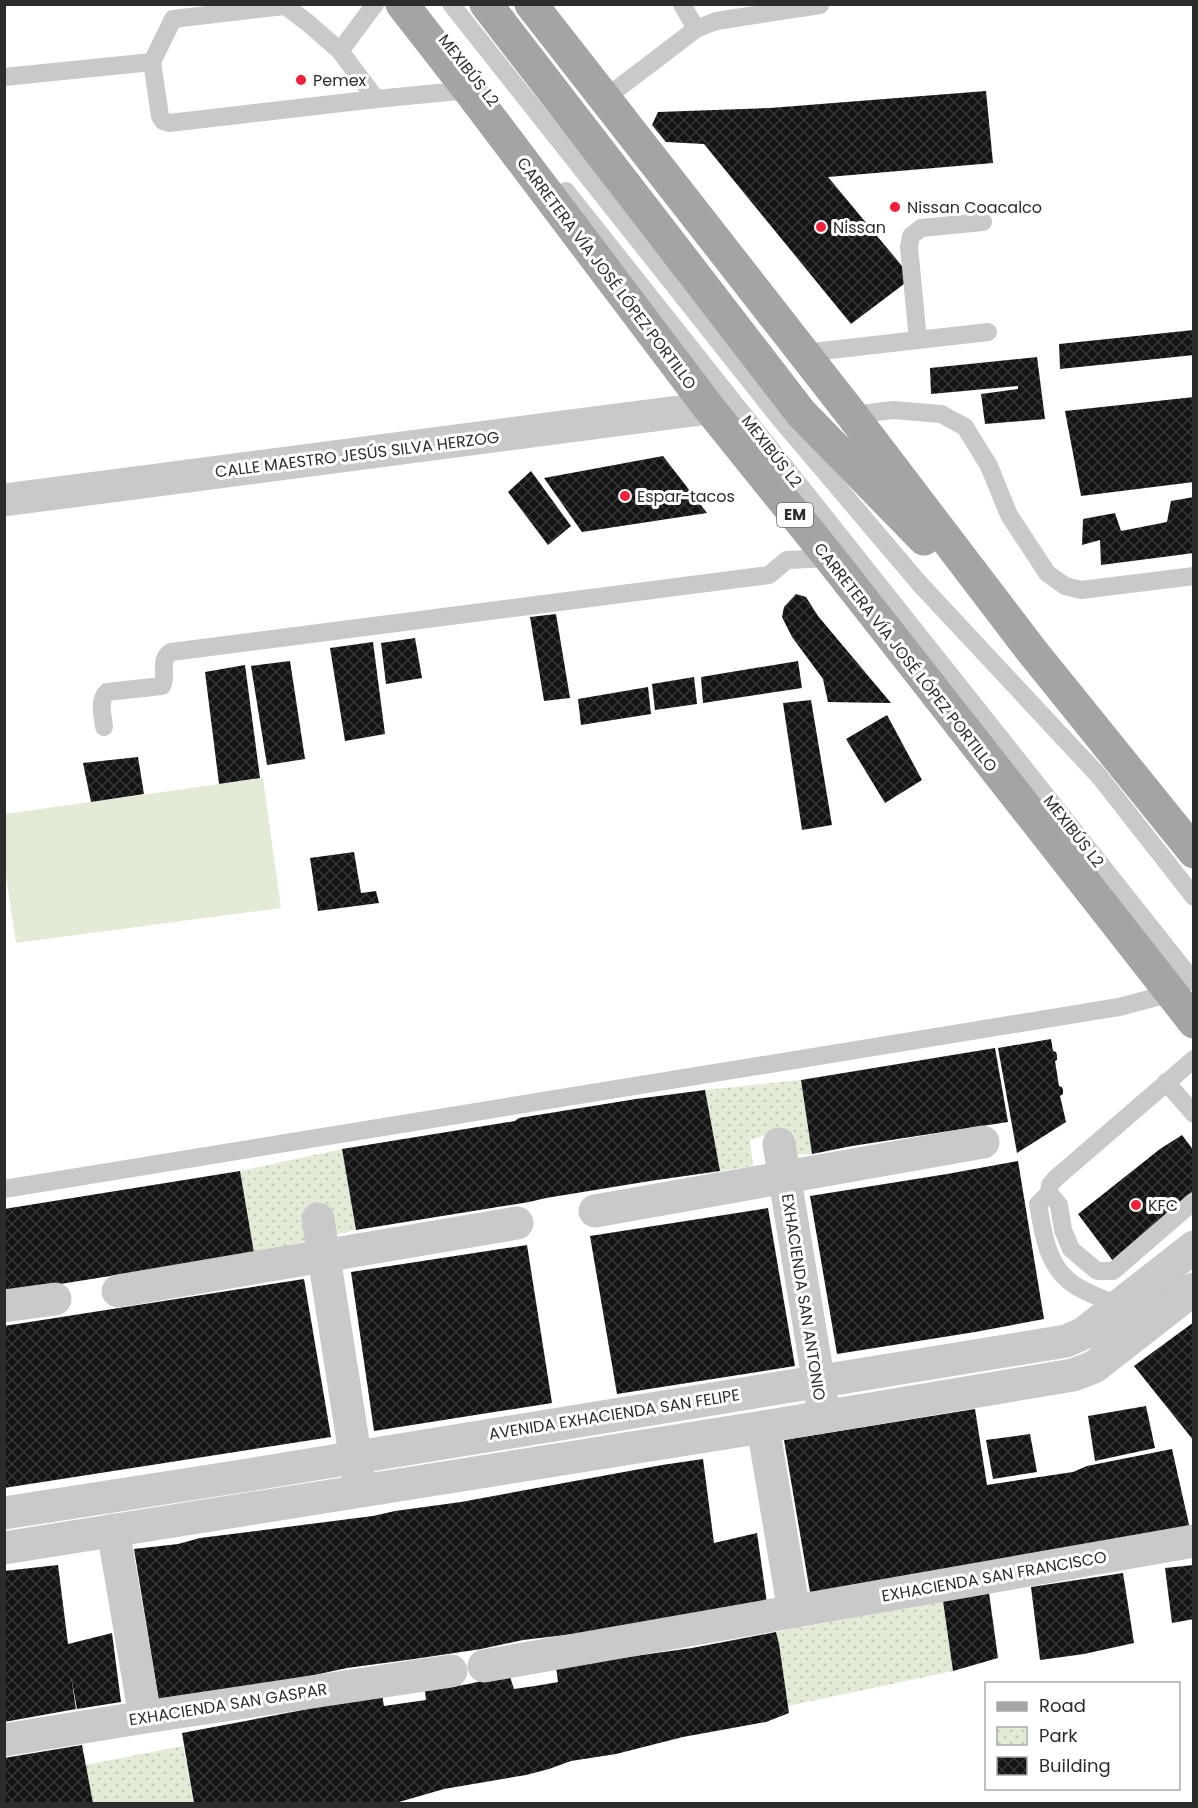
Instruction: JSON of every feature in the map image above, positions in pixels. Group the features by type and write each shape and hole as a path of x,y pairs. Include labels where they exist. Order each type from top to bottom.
{"main road":[{"name":"CARRETERA VÍA JOSÉ LÓPEZ PORTILLO","path":"402,4 710,408 1015,796 1183,988 1194,1022"},
{"path":"486,4 801,413 1031,650"},
{"path":"531,4 852,415 1031,650 1194,852"}],"street":[{"name":"CALLE MAESTRO JESÚS SILVA HERZOG","path":"4,501 710,408"},
{"name":"EXHACIENDA SAN ANTONIO","path":"595,1210 983,1142"},
{"name":"EXHACIENDA SAN ANTONIO","path":"779,1144 824,1417"},
{"path":"318,1219 362,1490"},
{"path":"118,1291 517,1223"},
{"name":"AVENIDA EXHACIENDA SAN FELIPE","path":"4,1513 1066,1341 1084,1333 1194,1247"},
{"path":"4,1548 763,1427 1073,1375 1094,1367 1194,1289"},
{"path":"4,1306 55,1299"},
{"path":"763,1427 794,1612"},
{"path":"113,1530 145,1717"},
{"name":"EXHACIENDA SAN FRANCISCO","path":"484,1666 1194,1541"},
{"name":"EXHACIENDA SAN GASPAR","path":"4,1740 451,1671"}],"lane":[{"path":"340,51 375,4"},
{"name":"MEXIBÚS L2","path":"417,4 1183,988"},
{"name":"MEXIBÚS L2","path":"451,4 780,419 919,583 1099,776 1194,897"},
{"path":"682,4 696,29"},
{"path":"376,99 340,51 308,22 283,5 173,19 152,62 160,116 169,123 468,90"},
{"path":"604,99 696,29 716,21 820,5"},
{"path":"4,77 152,62"},
{"path":"918,340 909,247 911,236 921,228 983,222"},
{"path":"804,354 988,332"},
{"path":"852,415 893,410 941,414 964,427 989,466 1009,515 1047,573 1065,586 1082,590 1194,576"},
{"path":"104,727 101,700 103,695 107,692 162,686 165,682 164,660 171,652 769,575 787,560 830,558"},
{"path":"4,1189 1119,1007 1183,988"},
{"path":"1147,1326 1118,1306 1072,1284 1049,1254 1042,1232 1038,1204 1049,1193 1050,1185 1056,1178 1194,1059"},
{"path":"1166,1082 1194,1114"},
{"path":"1049,1193 1059,1205 1063,1230 1071,1249 1097,1271 1107,1272 1113,1271 1194,1201"}],"green space":[{"path":"263,778 281,908 16,943 5,869 4,814"},
{"path":"801,1080 812,1154 790,1155 782,1132 750,1139 753,1166 720,1171 705,1090"},
{"path":"342,1149 356,1230 254,1253 240,1171"},
{"path":"943,1601 953,1671 788,1706 776,1632"},
{"path":"183,1746 194,1803 93,1803 85,1765"}],"building":[{"path":"986,91 993,163 828,177 912,278 851,324 704,144 666,142 652,125 658,112 770,108"},
{"path":"1194,330 1194,355 1060,369 1059,344"},
{"path":"1037,357 1045,419 985,424 981,394 1018,389 1018,386 931,394 930,368"},
{"path":"1194,397 1194,482 1081,496 1065,411"},
{"name":"Espar-tacos","path":"663,456 707,513 582,532 544,478"},
{"path":"531,471 571,526 548,545 508,492"},
{"path":"1194,497 1194,553 1101,565 1100,540 1082,545 1083,519 1115,513 1121,531 1167,522 1171,501"},
{"path":"796,594 806,597 818,616 891,703 828,702 823,679 792,637 782,617 784,607"},
{"path":"556,614 570,698 544,701 530,617"},
{"path":"415,638 422,678 386,684 381,643"},
{"path":"373,642 385,734 345,741 330,648"},
{"path":"290,661 305,759 267,765 251,666"},
{"path":"798,661 802,688 703,703 701,677"},
{"path":"245,665 260,778 219,784 205,672"},
{"path":"694,677 697,704 655,710 652,684"},
{"path":"648,687 651,714 581,725 578,699"},
{"path":"811,700 832,825 802,830 783,703"},
{"path":"887,715 922,780 885,803 846,739"},
{"path":"138,757 144,794 91,802 83,763"},
{"path":"354,852 361,893 376,891 379,903 318,911 310,858"},
{"path":"1051,1039 1053,1051 1057,1055 1055,1061 1059,1086 1063,1090 1060,1096 1066,1122 1017,1153 998,1048"},
{"path":"995,1048 1008,1122 812,1154 801,1080"},
{"path":"705,1090 720,1171 356,1230 342,1149 515,1121 519,1118"},
{"name":"KFC","path":"1182,1135 1194,1151 1194,1197 1116,1265 1078,1214 1160,1149"},
{"path":"1018,1161 1044,1319 837,1354 810,1196"},
{"path":"240,1171 254,1253 4,1293 4,1209"},
{"path":"768,1208 795,1366 617,1394 590,1236"},
{"path":"527,1245 552,1403 374,1431 351,1272"},
{"path":"304,1279 331,1437 4,1488 4,1326"},
{"path":"1194,1322 1194,1441 1134,1366"},
{"path":"1146,1406 1155,1448 1095,1461 1088,1416"},
{"path":"975,1409 987,1485 1073,1472 1087,1466 1172,1449 1190,1529 811,1598 784,1440"},
{"path":"1030,1434 1037,1472 993,1479 986,1440"},
{"path":"703,1459 714,1543 757,1533 767,1603 347,1668 159,1701 134,1549 178,1544 200,1538 373,1516"},
{"path":"58,1565 68,1644 112,1633 121,1702 77,1709 71,1676 76,1709 4,1722 4,1571"},
{"path":"1194,1565 1194,1619 1172,1623 1165,1568"},
{"path":"1123,1573 1134,1643 1084,1654 1040,1660 1031,1587"},
{"path":"989,1593 998,1658 953,1671 943,1601"},
{"path":"776,1632 789,1713 766,1722 683,1737 616,1754 571,1761 526,1775 444,1789 399,1802 194,1803 182,1733 382,1695 384,1706 426,1700 425,1691 469,1684 509,1674 514,1689 535,1686 558,1682 556,1667 692,1648"},
{"path":"82,1745 93,1803 4,1803 4,1758"}],"place":[{"name":"Pemex","path":"301,80"},
{"name":"Nissan Coacalco","path":"895,207"},
{"name":"Nissan","path":"821,227"},
{"name":"Espar-tacos","path":"625,496"},
{"name":"KFC","path":"1136,1205"}]}
